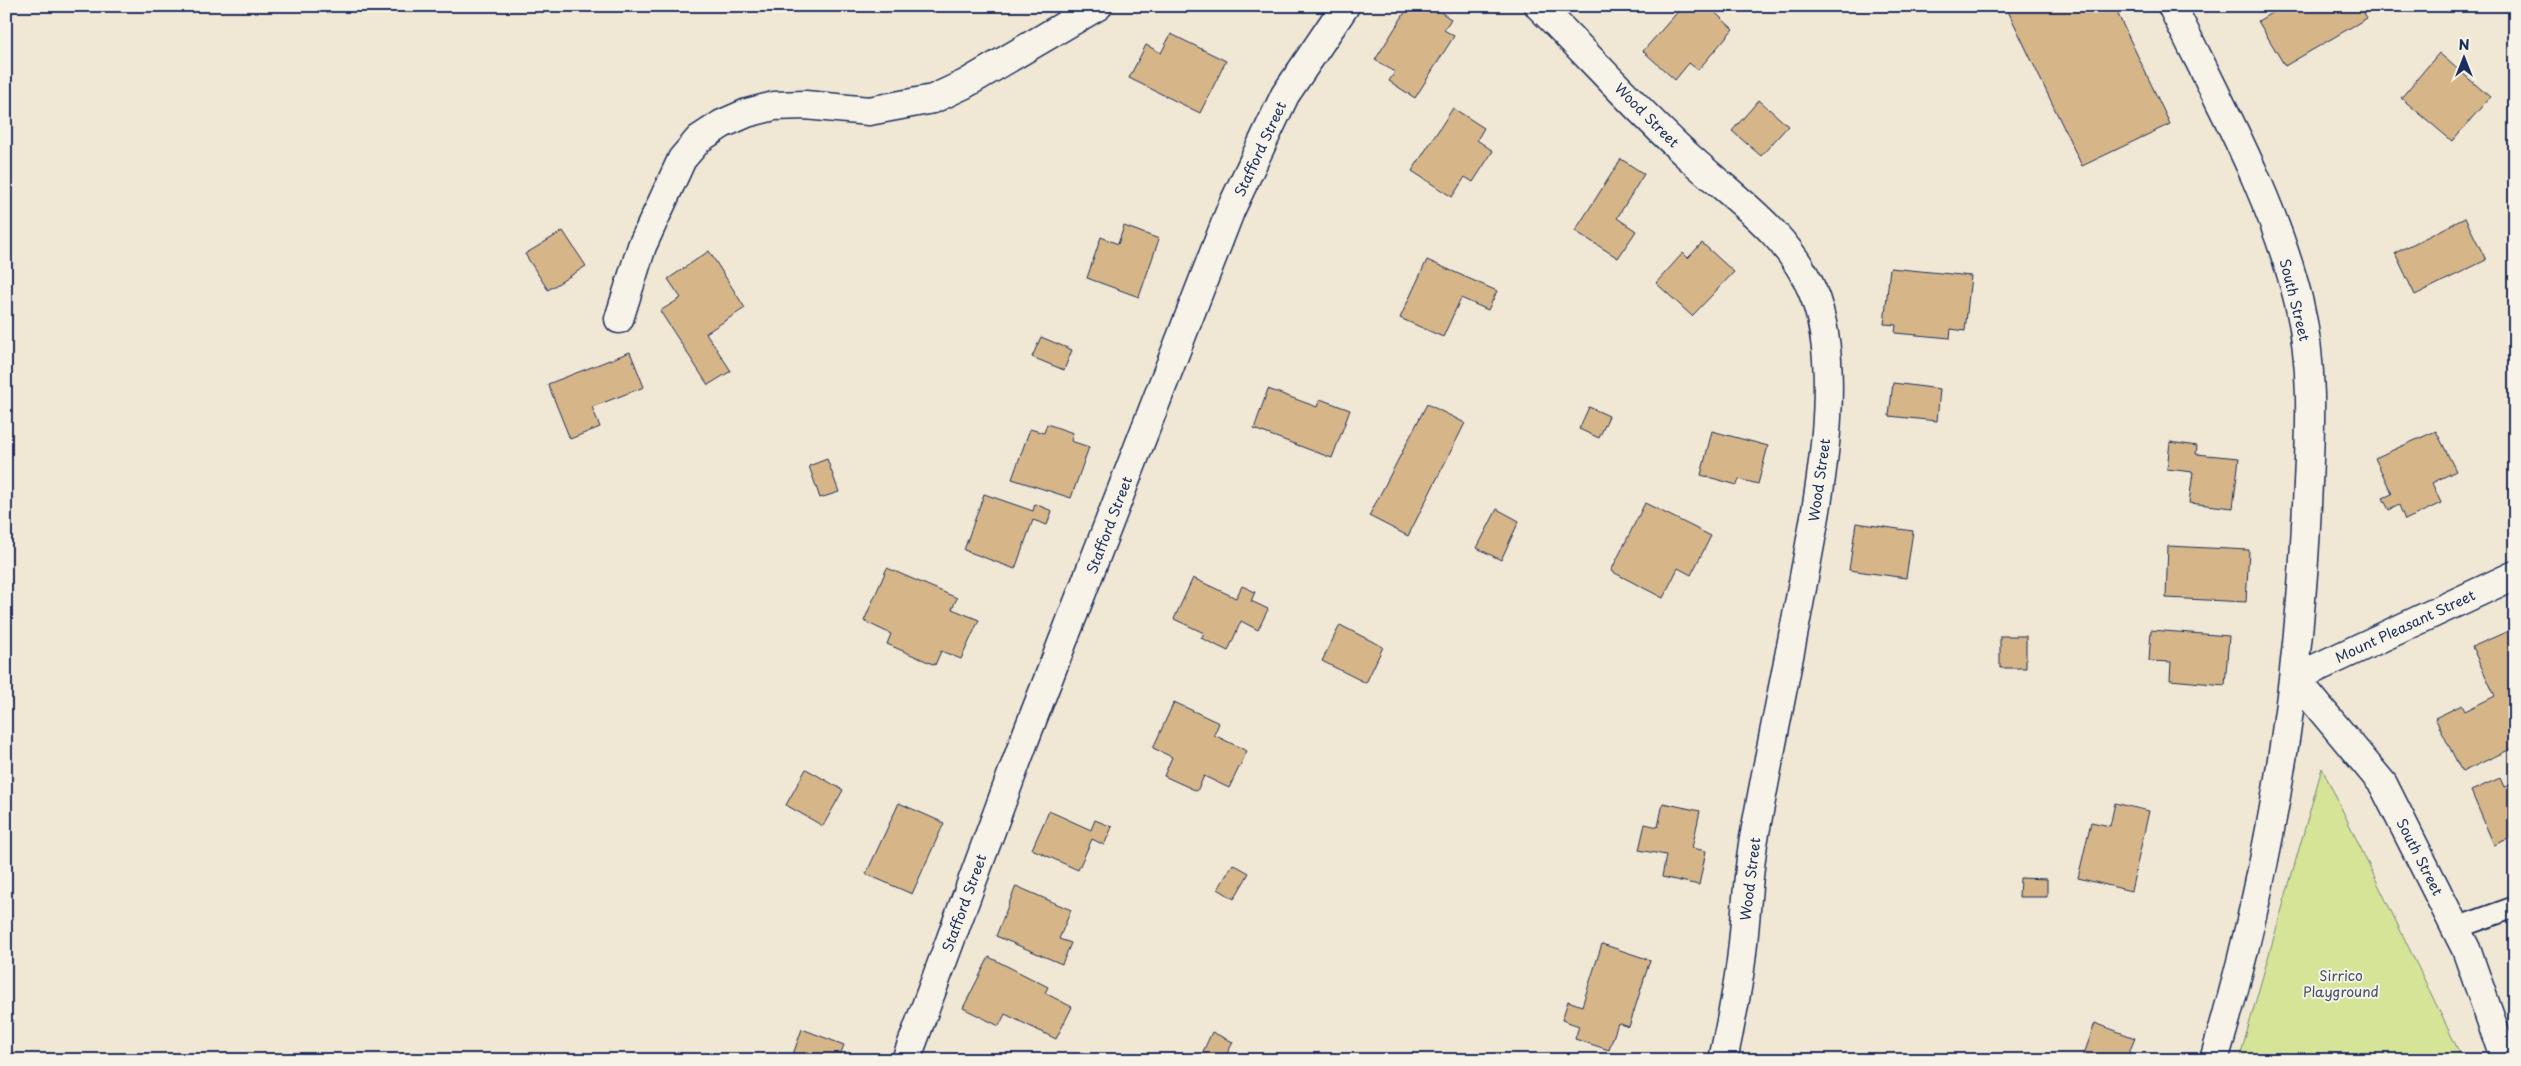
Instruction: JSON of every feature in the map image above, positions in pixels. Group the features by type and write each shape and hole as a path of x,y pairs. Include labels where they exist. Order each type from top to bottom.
{"street":[{"path":"619,319 642,246 682,159 699,138 722,124 747,113 774,106 805,105 870,111 933,99 965,84 1098,6"},
{"name":"Stafford Street","path":"906,1060 1026,736 1232,209 1285,95 1344,6"},
{"name":"Wood Street","path":"1539,6 1688,157 1744,202 1769,227 1800,268 1813,291 1823,329 1827,409 1824,458 1790,653 1752,849 1740,968 1723,1060"},
{"name":"South Street","path":"2172,6 2236,136 2272,221 2298,301 2307,341 2312,394 2304,569 2295,678 2270,834 2227,1016 2214,1060"},
{"name":"Mount Pleasant Street","path":"2295,678 2515,575"},
{"name":"South Street","path":"2295,678 2383,784 2466,950 2505,1060"}],"lane":[{"path":"2456,928 2515,907"}],"green space":[{"name":"Sirrico Playground","path":"2322,768 2463,1060 2239,1060"}],"building":[{"path":"1409,6 1415,11 1418,6 1431,6 1451,19 1444,30 1454,36 1415,98 1389,81 1395,72 1375,60"},
{"path":"1683,6 1708,6 1733,29 1698,70 1689,63 1675,80 1643,51"},
{"path":"2017,6 2114,6 2170,124 2082,166 2008,11"},
{"path":"2283,6 2360,6 2367,18 2285,66 2258,21"},
{"path":"1171,34 1226,61 1200,113 1129,78 1146,45 1161,53"},
{"path":"2439,53 2490,97 2452,141 2401,98"},
{"path":"1759,100 1788,126 1761,156 1732,131"},
{"path":"1453,108 1484,128 1477,140 1493,151 1473,182 1465,177 1452,197 1412,171"},
{"path":"1621,159 1644,174 1617,218 1636,231 1618,258 1575,231"},
{"path":"2465,218 2486,260 2415,295 2395,253"},
{"path":"1124,226 1159,239 1139,297 1087,278 1101,237 1118,244"},
{"path":"563,231 586,266 548,290 525,254"},
{"path":"1702,243 1734,272 1692,316 1656,283 1683,253 1688,258"},
{"path":"709,251 745,308 706,333 731,371 708,385 660,311 681,298 668,279"},
{"path":"1427,260 1497,291 1488,310 1461,298 1443,337 1400,318"},
{"path":"1890,268 1971,276 1965,331 1951,329 1950,338 1895,333 1896,325 1884,324"},
{"path":"1041,337 1072,350 1064,370 1032,357"},
{"path":"630,352 644,387 592,407 600,427 570,439 548,384"},
{"path":"1893,383 1940,389 1937,421 1889,416"},
{"path":"1268,389 1317,407 1320,399 1350,410 1332,458 1254,429"},
{"path":"1427,404 1465,423 1408,536 1369,516"},
{"path":"1589,407 1609,416 1599,438 1579,429"},
{"path":"1047,424 1073,433 1071,441 1089,447 1071,498 1012,479 1030,429 1044,433"},
{"path":"1712,431 1768,446 1758,484 1739,479 1737,485 1701,475"},
{"path":"2436,431 2456,471 2432,483 2441,503 2405,520 2399,505 2389,510 2383,498 2392,494 2375,458"},
{"path":"2170,442 2197,446 2196,454 2239,458 2233,508 2189,503 2193,472 2167,469"},
{"path":"827,459 839,492 820,498 809,466"},
{"path":"984,494 1033,511 1035,504 1052,511 1047,525 1033,520 1015,569 964,550"},
{"path":"1645,503 1711,536 1691,575 1678,568 1663,598 1611,571"},
{"path":"1497,509 1519,521 1501,560 1477,548"},
{"path":"1856,523 1913,531 1906,578 1849,570"},
{"path":"2168,546 2249,550 2246,602 2166,598"},
{"path":"887,568 957,598 952,609 979,620 961,659 941,651 935,665 887,644 891,634 864,621"},
{"path":"1193,578 1236,598 1242,586 1255,592 1251,601 1268,609 1258,630 1241,621 1228,651 1201,638 1204,633 1174,619"},
{"path":"1340,625 1383,647 1366,683 1322,661"},
{"path":"2515,628 2515,747 2462,772 2435,718 2462,705 2465,711 2495,696 2472,647"},
{"path":"2151,630 2229,636 2225,685 2170,680 2171,662 2149,661"},
{"path":"2000,636 2026,636 2026,668 2000,668"},
{"path":"1174,702 1219,723 1214,735 1247,751 1229,788 1204,776 1197,791 1164,776 1172,757 1153,748"},
{"path":"806,769 843,790 823,826 786,805"},
{"path":"2500,778 2504,787 2515,783 2515,836 2494,845 2471,791"},
{"path":"899,803 944,823 912,894 866,874"},
{"path":"1663,803 1700,811 1692,848 1706,851 1699,885 1662,877 1666,855 1639,850 1645,824 1658,827"},
{"path":"2115,803 2149,811 2131,891 2078,878 2091,822 2110,826"},
{"path":"1049,811 1091,830 1095,820 1112,827 1104,845 1092,839 1078,870 1032,849"},
{"path":"1233,864 1249,873 1234,899 1218,889"},
{"path":"2020,878 2047,879 2047,897 2019,897"},
{"path":"1016,886 1071,910 1059,939 1071,943 1062,964 996,936"},
{"path":"1602,944 1650,960 1629,1027 1618,1023 1609,1050 1575,1039 1579,1026 1562,1020 1568,1001 1582,1006"},
{"path":"989,957 1048,987 1045,993 1072,1007 1056,1039 1005,1014 999,1026 963,1008"},
{"path":"2095,1023 2135,1038 2126,1060 2091,1060 2083,1057"},
{"path":"802,1029 844,1045 838,1060 791,1060"},
{"path":"1212,1032 1233,1042 1224,1060 1209,1060 1201,1056"},
{"path":"1081,1052 1095,1060 1076,1060"}]}
